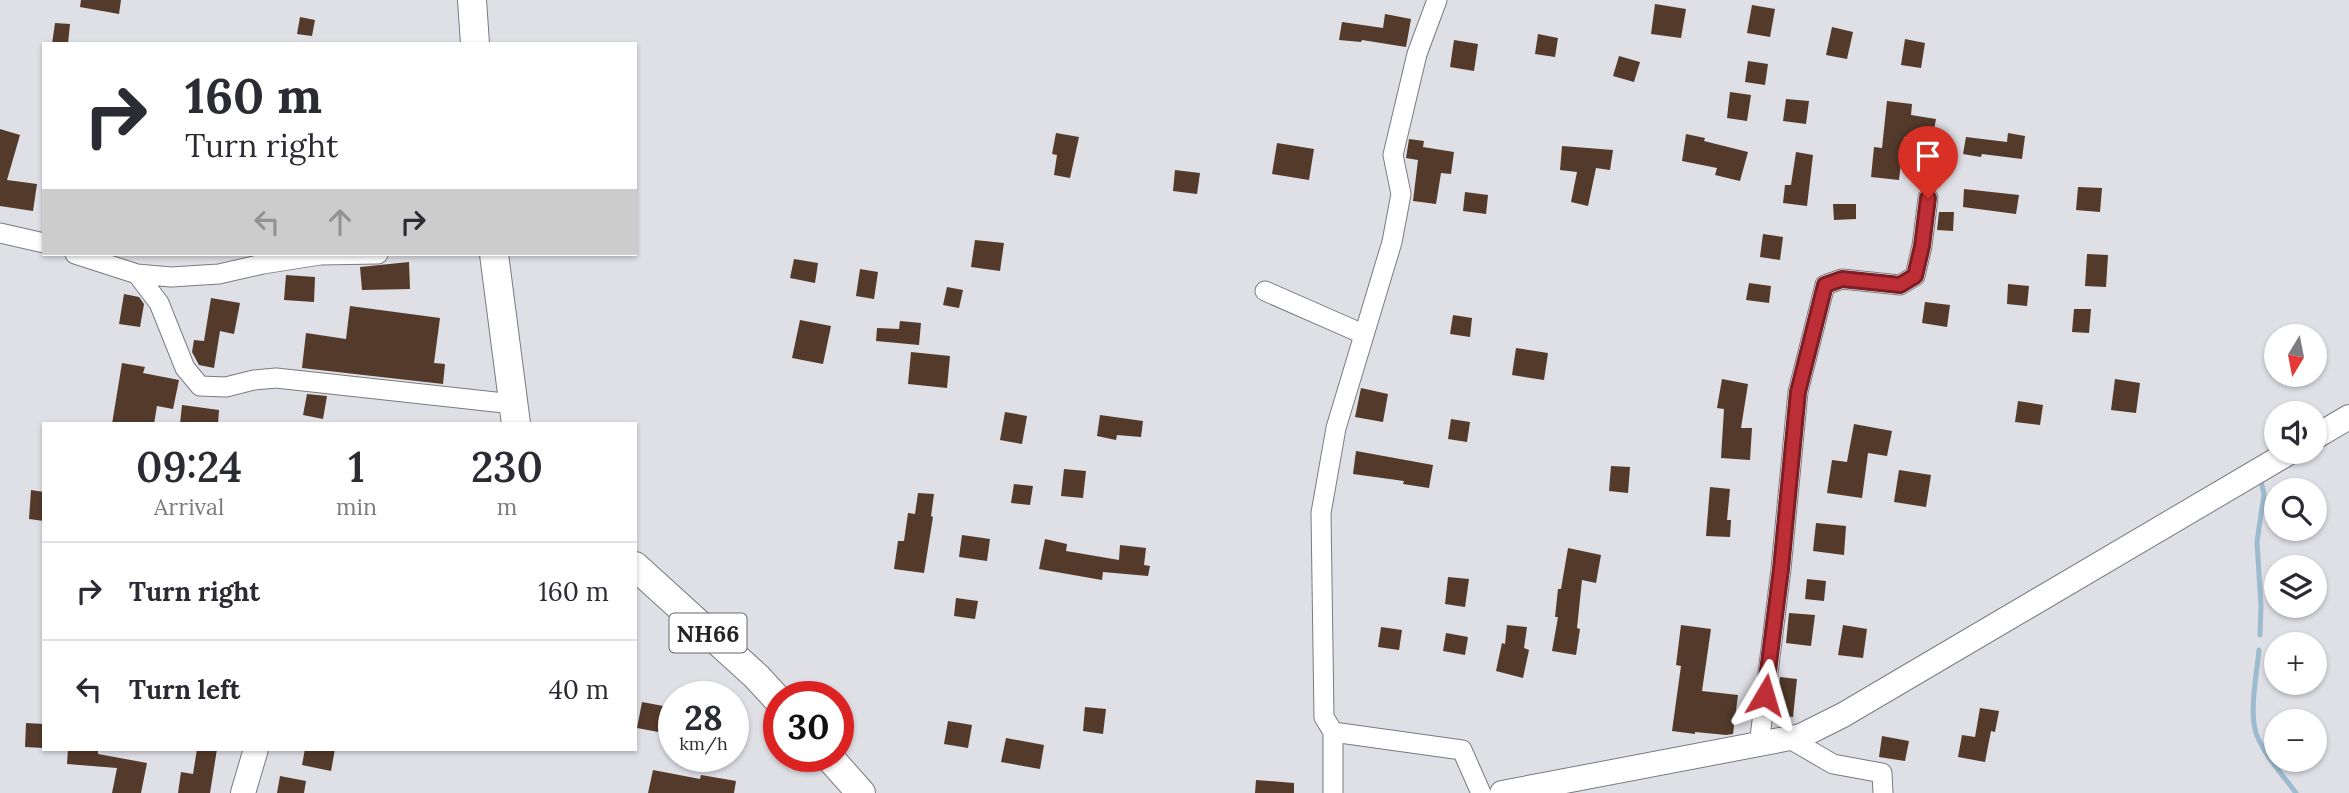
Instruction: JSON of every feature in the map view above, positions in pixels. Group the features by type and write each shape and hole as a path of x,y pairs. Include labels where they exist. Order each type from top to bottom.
{"highway":[{"path":"472,0 475,42"},
{"path":"494,256 514,414"},
{"name":"NH66","path":"637,568 763,684"},
{"path":"842,772 861,793"}],"main road":[{"path":"2327,430 2349,417"},
{"path":"1502,793 1801,736 1843,715 2270,464"},
{"path":"243,793 255,751"}],"street":[{"path":"1333,793 1333,732 1324,717 1321,513 1336,428 1392,242 1401,194 1393,155 1417,54 1437,0"},
{"path":"1759,745 1781,569 1798,392 1825,285 1842,279 1900,285 1915,276 1928,198"},
{"path":"0,233 42,243"},
{"path":"81,256 136,274 171,277 219,274 314,256"},
{"path":"136,274 159,303 185,368 200,386 226,387 276,378 514,414"},
{"path":"1265,291 1363,334"},
{"path":"1333,732 1462,750 1481,793"},
{"path":"1790,739 1833,764 1882,773 1883,793"}],"building":[{"path":"81,0 121,0 119,14 80,7"},
{"path":"1655,4 1686,9 1681,38 1651,34"},
{"path":"1752,5 1775,9 1770,37 1747,33"},
{"path":"1385,14 1411,19 1406,47 1362,40 1339,40 1342,22 1383,28"},
{"path":"300,17 315,20 312,36 297,34"},
{"path":"55,23 70,24 68,42 52,42"},
{"path":"1832,27 1853,32 1847,59 1826,55"},
{"path":"1538,34 1558,38 1555,57 1535,54"},
{"path":"1905,39 1925,43 1921,68 1901,65"},
{"path":"1454,40 1478,44 1474,71 1450,67"},
{"path":"1619,56 1640,62 1634,82 1613,76"},
{"path":"1748,61 1768,64 1765,85 1745,82"},
{"path":"1730,92 1751,95 1747,121 1727,118"},
{"path":"1786,99 1809,101 1806,124 1783,121"},
{"path":"1887,101 1912,104 1911,115 1936,119 1932,141 1904,137 1899,180 1871,177 1874,147 1882,148"},
{"path":"0,129 20,135 7,180 37,184 33,211 0,206"},
{"path":"1056,133 1079,137 1070,178 1054,175 1057,155 1052,154"},
{"path":"2008,133 2025,136 2022,159 1963,154 1966,137 2007,142"},
{"path":"1686,134 1748,152 1740,181 1715,175 1717,168 1682,161"},
{"path":"1409,139 1424,141 1423,147 1454,152 1451,174 1441,173 1436,204 1413,201 1418,160 1406,158"},
{"path":"1277,143 1314,149 1309,180 1272,174"},
{"path":"1562,146 1613,150 1610,170 1596,168 1588,206 1571,202 1577,172 1560,170"},
{"path":"1796,152 1813,155 1807,206 1783,203 1785,185 1791,185"},
{"path":"1175,170 1200,173 1197,194 1173,191"},
{"path":"2078,187 2102,188 2100,212 2076,210"},
{"path":"1964,189 2019,195 2016,214 1963,207"},
{"path":"1465,192 1488,195 1486,214 1463,211"},
{"path":"1833,204 1856,204 1856,219 1834,220"},
{"path":"1939,212 1954,212 1953,231 1937,230"},
{"path":"1763,234 1783,237 1780,260 1760,257"},
{"path":"975,240 1004,243 1000,271 971,267"},
{"path":"2087,254 2108,255 2106,287 2085,286"},
{"path":"794,259 818,263 815,283 790,278"},
{"path":"409,262 410,289 362,290 360,267"},
{"path":"860,269 878,272 874,299 856,296"},
{"path":"286,275 315,277 314,302 284,300"},
{"path":"1749,283 1771,286 1769,303 1746,300"},
{"path":"2008,284 2029,286 2027,306 2007,304"},
{"path":"947,287 963,290 959,308 943,305"},
{"path":"124,294 139,297 144,304 140,327 119,324"},
{"path":"211,298 240,303 234,334 220,331 214,368 199,365 192,352 194,340 204,341"},
{"path":"1925,302 1950,305 1947,327 1922,323"},
{"path":"350,306 440,318 434,363 445,364 443,384 302,368 306,333 346,339"},
{"path":"2074,309 2091,309 2089,333 2072,332"},
{"path":"1453,315 1472,318 1470,337 1450,334"},
{"path":"800,320 831,326 823,364 792,358"},
{"path":"900,321 921,323 919,345 876,341 877,328 899,329"},
{"path":"1516,348 1548,353 1544,380 1512,375"},
{"path":"911,352 950,356 947,388 908,384"},
{"path":"122,363 145,367 143,373 179,380 173,409 157,406 154,422 112,422"},
{"path":"1722,379 1748,384 1741,428 1752,428 1750,460 1721,458 1724,409 1717,408"},
{"path":"2115,379 2140,383 2136,413 2111,410"},
{"path":"1361,388 1388,394 1383,422 1355,417"},
{"path":"307,394 327,396 323,419 303,415"},
{"path":"2018,401 2043,405 2040,425 2015,422"},
{"path":"182,405 219,410 218,422 180,422"},
{"path":"1005,412 1027,416 1022,444 1000,440"},
{"path":"1100,415 1143,421 1141,437 1117,435 1116,440 1097,436"},
{"path":"1451,419 1470,422 1467,442 1448,439"},
{"path":"1854,424 1892,431 1887,456 1868,453 1862,498 1827,493 1832,460 1847,462"},
{"path":"1356,451 1433,465 1429,488 1403,484 1404,481 1353,474"},
{"path":"1611,466 1630,467 1628,493 1609,491"},
{"path":"1064,469 1086,471 1083,498 1061,496"},
{"path":"1899,470 1931,475 1926,507 1894,502"},
{"path":"1014,484 1033,486 1030,505 1011,503"},
{"path":"1710,487 1730,489 1727,520 1731,520 1730,537 1706,536"},
{"path":"31,490 42,492 42,521 29,519"},
{"path":"918,493 934,494 924,573 894,569 898,541 904,541 908,513 915,514"},
{"path":"1816,523 1846,526 1844,555 1813,551"},
{"path":"962,535 990,539 987,561 959,557"},
{"path":"1045,539 1067,544 1066,551 1119,560 1120,545 1146,548 1144,565 1150,566 1148,576 1103,572 1102,580 1039,569"},
{"path":"1568,548 1601,555 1596,583 1582,580 1576,655 1552,651 1558,617 1555,617 1558,589 1561,589"},
{"path":"1448,577 1469,579 1465,607 1445,604"},
{"path":"1807,579 1826,581 1824,601 1805,599"},
{"path":"956,598 978,601 975,619 954,616"},
{"path":"1789,613 1815,615 1811,646 1786,643"},
{"path":"1507,625 1527,627 1524,648 1529,650 1523,678 1496,671 1502,643 1505,644"},
{"path":"1681,625 1711,629 1702,691 1738,695 1733,734 1672,731 1681,666 1676,665"},
{"path":"1843,625 1867,629 1863,658 1838,655"},
{"path":"1381,627 1402,630 1399,650 1378,647"},
{"path":"1446,633 1468,637 1465,655 1443,651"},
{"path":"1780,677 1797,679 1793,717 1775,715"},
{"path":"642,702 658,705 658,732 637,728"},
{"path":"1085,707 1106,709 1103,734 1083,731"},
{"path":"1980,708 1999,711 1995,732 1991,731 1985,762 1958,757 1962,735 1975,737"},
{"path":"948,721 972,725 968,748 944,744"},
{"path":"26,723 42,724 42,748 25,747"},
{"path":"1882,736 1909,741 1905,761 1879,757"},
{"path":"1006,738 1044,745 1040,769 1001,762"},
{"path":"68,751 98,751 98,754 147,763 141,793 112,793 117,768 67,764"},
{"path":"197,751 217,751 210,793 178,793 181,772 193,774"},
{"path":"305,751 335,751 331,771 302,765"},
{"path":"653,770 700,779 701,775 736,781 734,793 648,793"},
{"path":"280,776 306,781 304,793 277,793"},
{"path":"1256,780 1294,783 1294,793 1255,793"}],"waterway":[{"path":"2260,635 2257,542 2264,494 2261,481"},
{"path":"2259,650 2253,703 2256,733 2268,757 2296,793"}],"route":[{"path":"1765,695 1781,569 1798,392 1825,285 1842,279 1900,285 1915,276 1928,198"}]}
